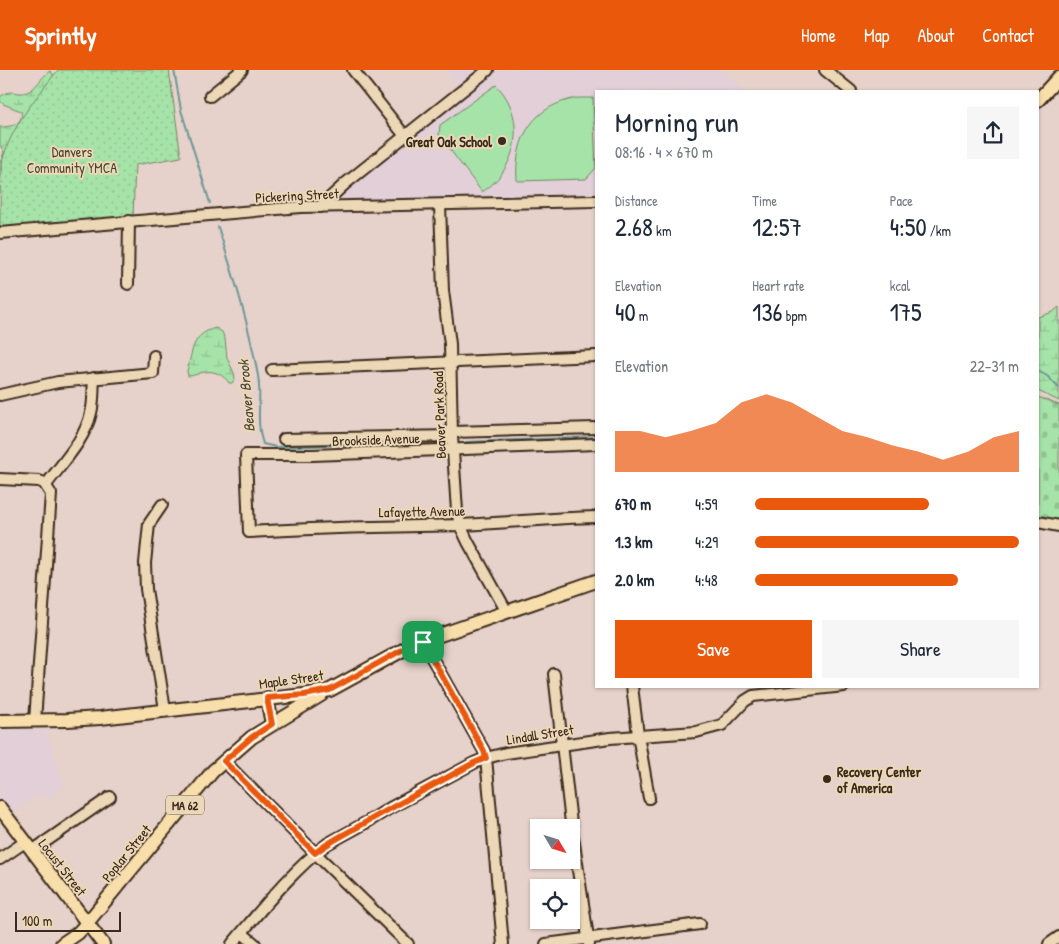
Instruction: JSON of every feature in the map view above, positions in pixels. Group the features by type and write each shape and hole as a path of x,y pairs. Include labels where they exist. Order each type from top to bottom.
{"main road":[{"path":"1039,99 1059,77"},
{"name":"Maple Street","path":"0,720 35,721 100,718 304,695 330,690 402,650 595,581"},
{"name":"Poplar Street","path":"62,944 87,923 213,771 252,737 330,690"},
{"path":"267,698 272,724"},
{"name":"Locust Street","path":"0,808 103,944"}],"street":[{"path":"210,96 242,70"},
{"path":"353,70 405,136"},
{"path":"320,207 337,191 488,70"},
{"path":"825,70 850,90"},
{"path":"337,191 339,198 347,206"},
{"name":"Pickering Street","path":"0,233 129,221 320,207 595,201"},
{"name":"Beaver Park Road","path":"440,205 443,291 447,310 451,362 452,434 457,511 460,525 468,542 507,612"},
{"path":"128,284 129,221"},
{"path":"0,395 58,382 153,373 154,356"},
{"path":"272,370 595,356"},
{"path":"46,485 80,441 91,413 94,378"},
{"name":"Brookside Avenue","path":"284,439 595,428"},
{"name":"Brookside Avenue","path":"249,532 246,455 453,451 595,444"},
{"path":"0,480 39,481 46,485 50,494 35,721"},
{"path":"162,505 149,524 145,563 146,589 166,710"},
{"name":"Lafayette Avenue","path":"249,532 311,527 460,525 595,517"},
{"path":"1039,522 1059,526"},
{"path":"423,642 484,751 486,758 503,944"},
{"path":"554,674 571,823 588,941"},
{"path":"632,688 638,735 650,798"},
{"name":"Lindall Street","path":"232,944 292,875 327,844 474,763 506,752 563,744 638,735 696,732 722,725 745,701 753,696 826,688"},
{"path":"224,761 408,944"},
{"path":"0,859 29,847 110,797"},
{"path":"546,944 588,941 700,924"},
{"path":"242,933 255,944"},
{"path":"1049,944 1059,937"}],"shaded area":[{"path":"444,70 480,70 459,87"},
{"name":"Great Oak School","path":"497,70 721,70 744,89 595,90 595,193 344,201 341,194"},
{"path":"0,729 46,730 64,786 49,799 37,794 2,821 0,818"}],"green space":[{"name":"Danvers Community YMCA","path":"58,70 169,70 181,157 135,165 133,217 0,229 1,171 6,150 17,125"},
{"path":"50,71 55,82 4,173 0,176 0,163 4,152 0,145 0,127 18,122 21,111 3,104 0,101 0,97 11,92 23,93 30,90"},
{"path":"496,85 506,97 512,111 515,126 514,141 511,156 504,170 482,192 439,135 440,125"},
{"path":"578,98 593,98 595,169 586,179 517,181 517,165 523,138 538,116 562,102"},
{"path":"1059,307 1059,401 1039,391 1039,317 1053,312"},
{"path":"216,328 222,332 225,339 227,358 235,379 232,383 211,372 188,376 187,371 194,344 202,334"},
{"path":"1039,397 1059,405 1059,522 1039,518"}],"waterway":[{"name":"Beaver Brook","path":"174,70 181,110 210,203"},
{"name":"Beaver Brook","path":"218,227 241,301 254,357 259,384 259,427 263,444 276,447 445,442"},
{"name":"Beaver Brook","path":"1039,372 1047,376 1059,388"},
{"name":"Beaver Brook","path":"466,442 595,437"}],"place":[{"name":"Great Oak School","path":"502,141"},
{"name":"Recovery Center of America","path":"827,779"}],"route":[{"path":"423,642 484,751 486,758 390,808 327,844 315,853 224,761 252,737 272,724 267,698 304,695 330,690 402,650 423,642"}]}
